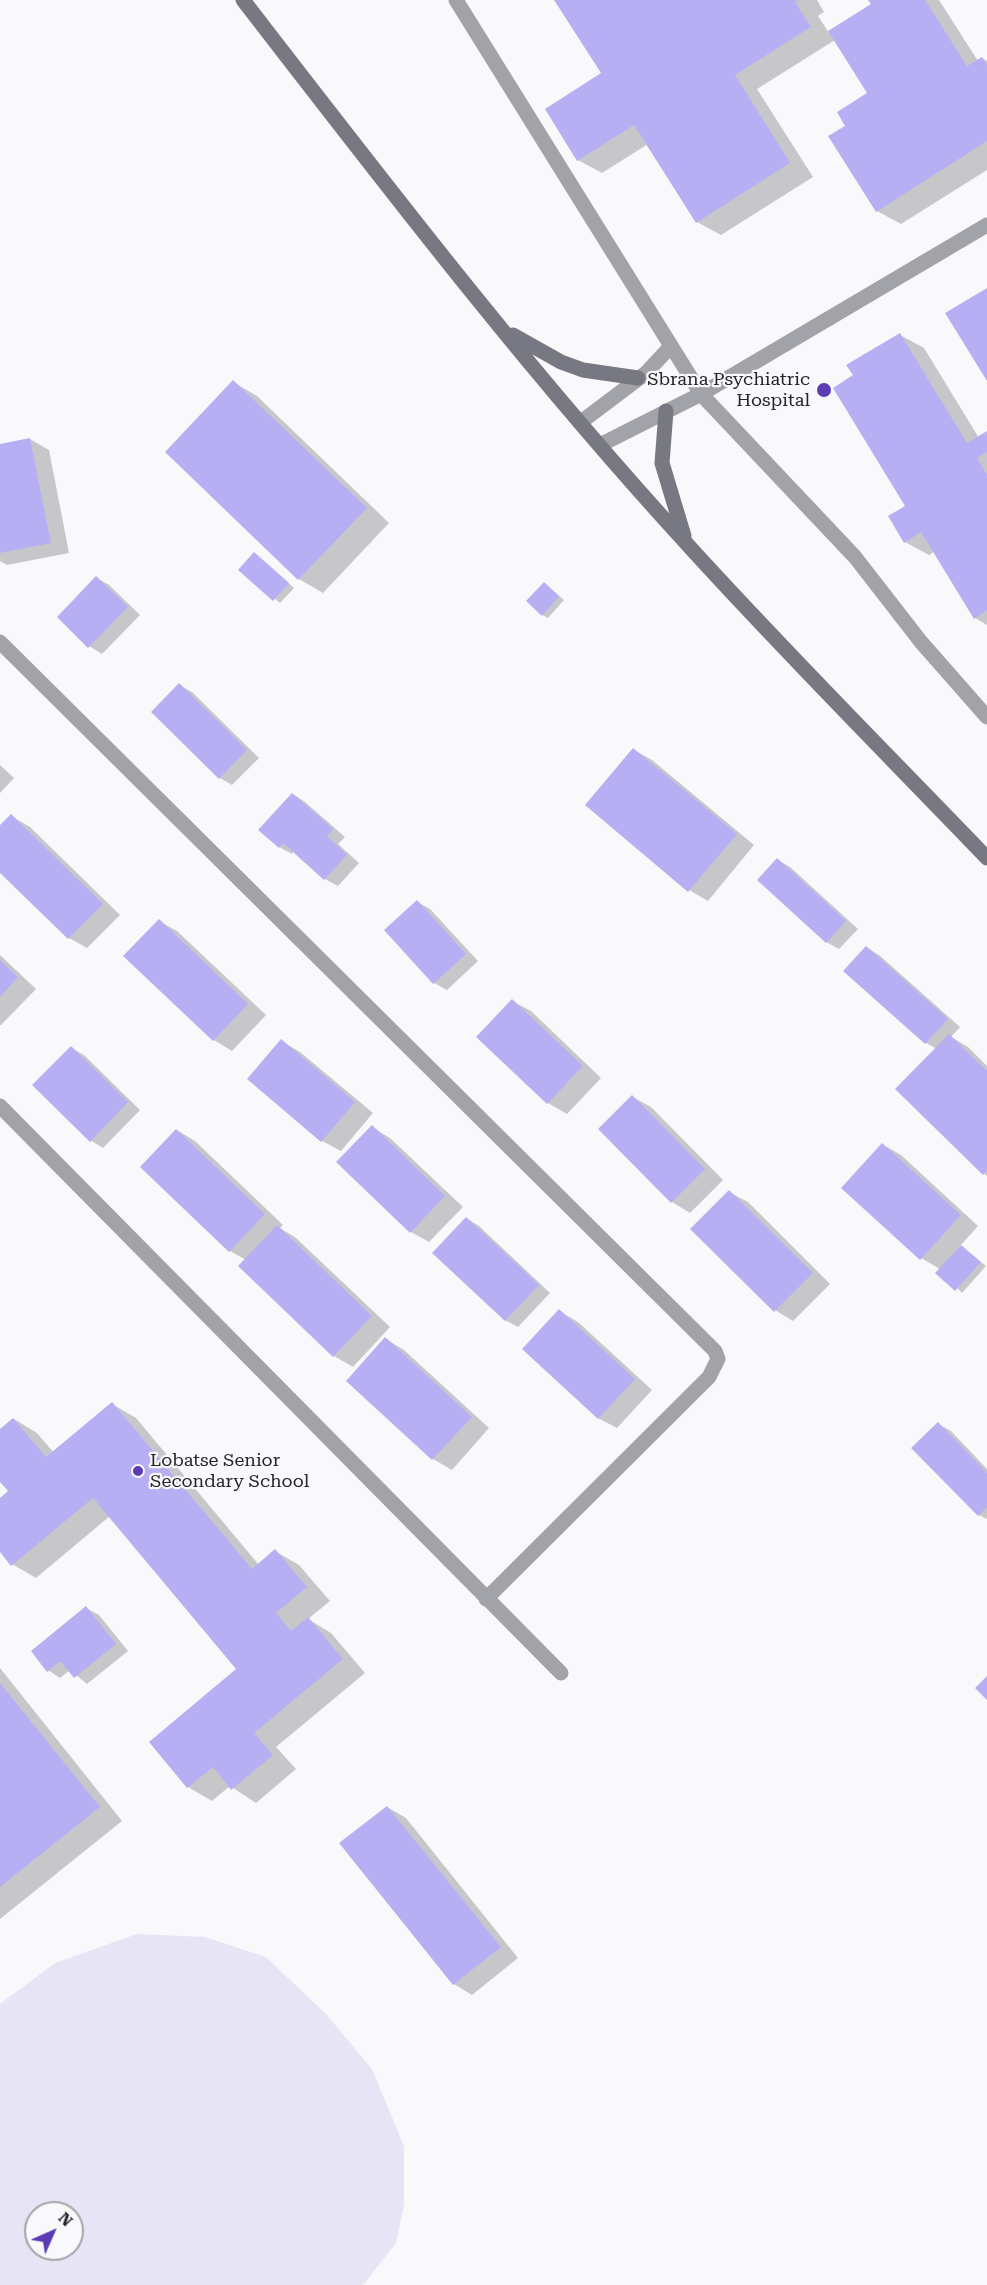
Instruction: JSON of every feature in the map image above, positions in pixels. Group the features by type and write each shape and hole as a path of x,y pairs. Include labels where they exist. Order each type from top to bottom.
{"street":[{"path":"243,0 505,331 600,445 687,544 987,858"},
{"path":"456,0 701,394 855,557 921,642 987,717"},
{"path":"600,445 701,394 987,225"},
{"path":"505,331 572,366 638,378"},
{"path":"581,422 638,378 671,346"},
{"path":"666,411 662,463 687,544"},
{"path":"0,642 715,1351 718,1359 710,1377 486,1599"},
{"path":"0,1106 561,1673"}],"shaded area":[{"path":"137,1934 205,1937 266,1957 326,2014 372,2069 404,2146 404,2205 396,2243 363,2285 0,2285 0,2004 55,1963"}],"building":[{"path":"554,0 798,0 795,2 811,27 735,75 790,163 696,223 634,125 577,161 545,109 601,73"},
{"path":"868,0 925,0 967,66 982,57 987,65 987,141 876,212 828,136 845,126 837,112 867,93 828,31 871,4"},
{"path":"987,288 987,381 945,313"},
{"path":"900,333 967,443 987,431 987,452 977,458 987,475 987,610 974,619 921,532 904,543 888,516 905,506 833,388 853,375 846,365"},
{"path":"233,380 367,508 298,580 165,452"},
{"path":"30,438 51,543 0,553 0,444"},
{"path":"254,552 289,583 273,601 238,570"},
{"path":"96,576 128,607 88,648 57,617"},
{"path":"544,582 559,596 542,616 526,601"},
{"path":"179,683 247,750 219,779 151,712"},
{"path":"633,748 737,834 688,892 585,805"},
{"path":"292,793 333,829 327,836 347,855 324,880 283,843 279,848 258,830"},
{"path":"11,814 103,904 68,939 0,873 0,825"},
{"path":"777,858 846,921 826,943 757,880"},
{"path":"417,900 466,954 433,984 384,930"},
{"path":"159,919 248,1004 213,1041 123,956"},
{"path":"866,946 948,1019 925,1044 843,971"},
{"path":"0,960 18,977 0,997"},
{"path":"512,999 583,1066 547,1104 476,1037"},
{"path":"949,1034 987,1071 987,1171 983,1175 895,1089"},
{"path":"281,1039 355,1102 321,1142 247,1079"},
{"path":"71,1046 128,1102 90,1142 32,1085"},
{"path":"632,1095 705,1169 671,1203 598,1129"},
{"path":"372,1125 445,1196 410,1233 336,1162"},
{"path":"176,1129 265,1214 229,1252 140,1167"},
{"path":"882,1143 961,1215 920,1260 841,1188"},
{"path":"729,1190 813,1273 774,1312 690,1229"},
{"path":"466,1217 539,1285 505,1321 432,1253"},
{"path":"277,1225 372,1316 333,1357 238,1266"},
{"path":"961,1245 981,1262 955,1291 935,1273"},
{"path":"559,1309 635,1379 598,1419 522,1349"},
{"path":"385,1337 472,1417 432,1460 346,1381"},
{"path":"112,1402 252,1569 275,1549 307,1587 276,1613 291,1631 308,1617 343,1659 254,1733 273,1755 231,1790 213,1767 187,1788 149,1742 236,1669 93,1498 11,1566 0,1552 0,1498 8,1491 0,1482 0,1429 13,1418 46,1457"},
{"path":"938,1422 987,1473 987,1507 978,1516 911,1448"},
{"path":"86,1606 116,1644 74,1678 60,1661 47,1672 31,1651"},
{"path":"987,1676 987,1700 975,1688"},
{"path":"0,1683 100,1807 0,1887"},
{"path":"387,1806 501,1947 453,1985 339,1843"}],"place":[{"name":"Sbrana Psychiatric Hospital","path":"824,390"},
{"name":"Lobatse Senior Secondary School","path":"138,1471"}]}
